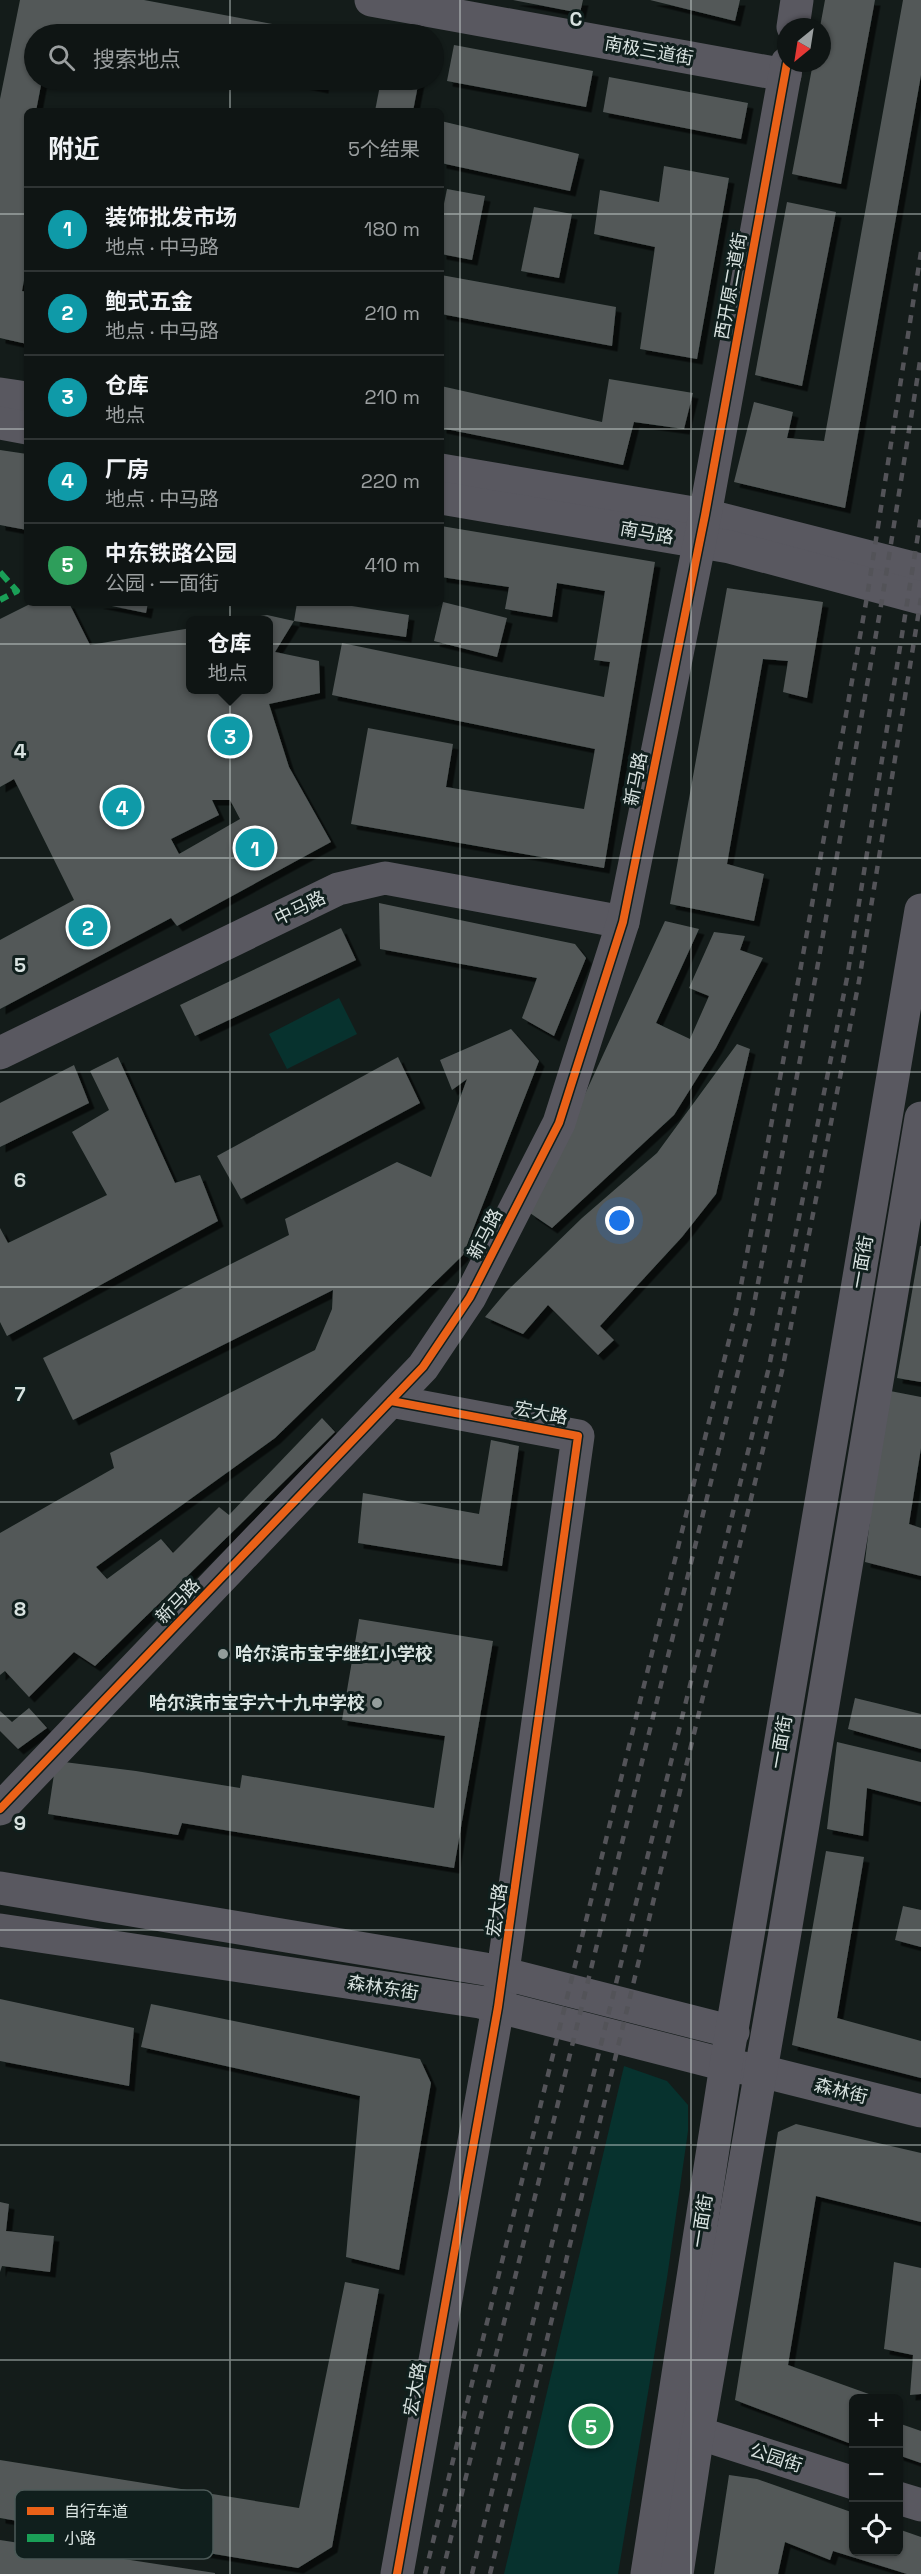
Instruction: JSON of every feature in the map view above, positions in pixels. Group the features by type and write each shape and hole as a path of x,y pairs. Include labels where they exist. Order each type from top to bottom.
{"main road":[{"name":"南极三道街","path":"370,0 777,68"},
{"path":"794,18 797,0"},
{"name":"西开原二道街","path":"702,528 785,72"},
{"path":"0,394 24,398"},
{"path":"0,423 24,427"},
{"name":"南马路","path":"444,471 702,528 921,570"},
{"name":"南马路","path":"444,498 702,528 730,547 921,598"},
{"name":"新马路","path":"0,1809 423,1367 470,1297 559,1123 623,922 702,528"},
{"name":"中马路","path":"0,1053 339,889 385,878 623,922"},
{"name":"一面街","path":"647,2574 726,2065 921,910"},
{"name":"一面街","path":"677,2574 698,2433 921,1118"},
{"name":"宏大路","path":"391,1401 560,1431 494,1971 397,2574"},
{"name":"森林东街","path":"0,1888 494,1971 733,2032"},
{"name":"森林东街","path":"0,1930 489,2005 726,2065 761,2071"},
{"name":"宏大路","path":"376,2574 489,2005"},
{"name":"森林街","path":"761,2071 921,2111"},
{"name":"公园街","path":"698,2433 849,2481"},
{"path":"903,2500 921,2505"}],"shaded area":[{"path":"339,998 357,1034 287,1069 269,1034"},
{"path":"624,2066 667,2081 688,2105 688,2131 667,2278 618,2574 504,2574"}],"building":[{"path":"20,0 144,0 272,24 24,24 24,90 40,90 37,108 24,108 24,280 22,291 24,291 24,343 0,338 0,99"},
{"path":"513,0 583,0 580,13"},
{"path":"650,0 740,0 735,21"},
{"path":"825,0 875,0 841,184 792,174 811,72 831,72 831,18 822,18"},
{"path":"903,0 921,0 921,75 845,508 734,482 754,402 793,412 787,438 824,441"},
{"path":"454,45 593,71 586,107 447,81"},
{"path":"609,77 748,103 741,139 603,112"},
{"path":"379,90 417,90 414,108 376,108"},
{"path":"444,122 579,154 570,191 444,164"},
{"path":"664,166 729,178 697,359 640,349 655,247 594,234 600,190 659,202"},
{"path":"447,189 485,196 472,260 444,255 444,204"},
{"path":"787,202 836,212 802,386 755,375"},
{"path":"534,207 572,214 559,278 521,271"},
{"path":"444,276 616,307 612,346 444,315"},
{"path":"609,379 693,393 684,429 634,422 623,465 444,429 444,387 602,422"},
{"path":"0,450 24,454 24,529 0,525"},
{"path":"444,527 655,562 604,868 351,824 368,728 453,744 446,787 584,809 595,749 332,695 342,643 604,697 610,662 594,660 605,591 557,583 552,617 505,609 509,587 444,577"},
{"path":"727,588 823,602 807,698 783,692 788,661 763,659 727,864 764,874 754,921 670,904"},
{"path":"444,602 507,618 497,657 434,641"},
{"path":"26,606 70,606 90,645 186,629 186,694 273,694 273,616 294,621 275,652 319,661 320,693 269,704 289,767 331,842 177,926 171,918 0,1009 0,940 74,900 14,779 0,787 0,619","holes":["212,800 230,800 240,819 179,854 171,839 219,815"]},
{"path":"112,606 147,606 146,613"},
{"path":"296,606 352,606 409,615 406,637 294,621"},
{"path":"379,903 575,944 586,958 554,1036 522,1018 537,978 380,949"},
{"path":"665,921 699,929 656,1023 690,1039 709,996 689,988 714,932 745,936 740,950 763,958 716,1048 674,1115 552,1228 530,1213"},
{"path":"341,928 356,960 195,1036 180,1005"},
{"path":"511,1029 539,1061 463,1255 275,1438 96,1567 107,1579 161,1539 173,1553 219,1507 229,1515 322,1418 335,1432 95,1666 74,1652 29,1697 5,1671 0,1675 0,1533 114,1468 110,1453 315,1350 332,1309 333,1290 73,1420 43,1358 289,1235 285,1219 397,1162 431,1177 467,1079 452,1090 440,1060"},
{"path":"737,1044 750,1049 716,1194 682,1237 600,1326 614,1340 598,1355 548,1305 523,1334 485,1317 506,1292 582,1218 657,1153"},
{"path":"118,1057 175,1183 200,1175 218,1221 7,1336 0,1322 0,1228 8,1243 107,1195 72,1132 109,1110 90,1071"},
{"path":"398,1057 420,1103 241,1199 217,1156"},
{"path":"74,1065 89,1103 0,1147 0,1103"},
{"path":"921,1246 921,1382 897,1378"},
{"path":"885,1390 921,1397 921,1448 909,1524 921,1528 921,1576 865,1562"},
{"path":"491,1440 519,1446 502,1566 358,1543 363,1493 479,1514"},
{"path":"359,1619 493,1641 454,1868 182,1823 178,1835 48,1814 56,1761 240,1788 242,1775 434,1808 445,1736 342,1720"},
{"path":"855,1698 921,1714 921,1749 848,1729"},
{"path":"29,1708 47,1728 18,1749 0,1731 0,1711 12,1722"},
{"path":"837,1742 921,1762 921,1802 867,1788 863,1836 827,1829"},
{"path":"826,1851 864,1857 837,2018 921,2041 921,2078 792,2045"},
{"path":"903,1906 921,1910 921,1947 895,1940"},
{"path":"0,1999 134,2028 129,2086 0,2061"},
{"path":"151,2004 420,2059 431,2083 399,2270 346,2257 360,2096 141,2047"},
{"path":"796,2124 921,2153 921,2222 816,2196 788,2365 869,2394 849,2394 849,2443 735,2400 778,2132"},
{"path":"0,2202 9,2204 6,2231 54,2236 50,2272 2,2266 0,2272"},
{"path":"894,2262 921,2268 921,2394 910,2395 913,2355 884,2349"},
{"path":"345,2282 379,2289 332,2547 298,2568 213,2554 213,2494 299,2508"},
{"path":"903,2425 921,2431 921,2463 903,2457"},
{"path":"0,2460 187,2490 15,2490 15,2521 0,2518"},
{"path":"729,2475 757,2479 849,2511 849,2556 833,2551 830,2560 785,2542 778,2574 714,2574"},
{"path":"903,2531 921,2537 921,2574 907,2574 849,2556 903,2556"},
{"path":"0,2540 15,2542 15,2559 124,2559 215,2573 215,2574 0,2574"}],"railway":[{"path":"425,2574 736,1312 867,597 921,252"},
{"path":"442,2574 752,1315 817,969 882,600 921,355"},
{"path":"472,2574 769,1367 847,978 921,516"},
{"path":"490,2574 782,1371 859,981 921,598"}],"marked path":[{"path":"0,572 17,591 0,600"}],"cycle path":[{"path":"0,1809 423,1367 470,1297 559,1123 623,922 705,515 785,72"},
{"path":"391,1401 578,1436 498,2007 397,2574"}],"place":[{"name":"仓库","path":"230,736"},
{"name":"厂房","path":"122,807"},
{"name":"装饰批发市场","path":"255,848"},
{"name":"鲍式五金","path":"88,927"},
{"name":"哈尔滨市宝宇继红小学校","path":"223,1654"},
{"name":"哈尔滨市宝宇六十九中学校","path":"377,1703"},
{"name":"中东铁路公园","path":"591,2426"}]}
